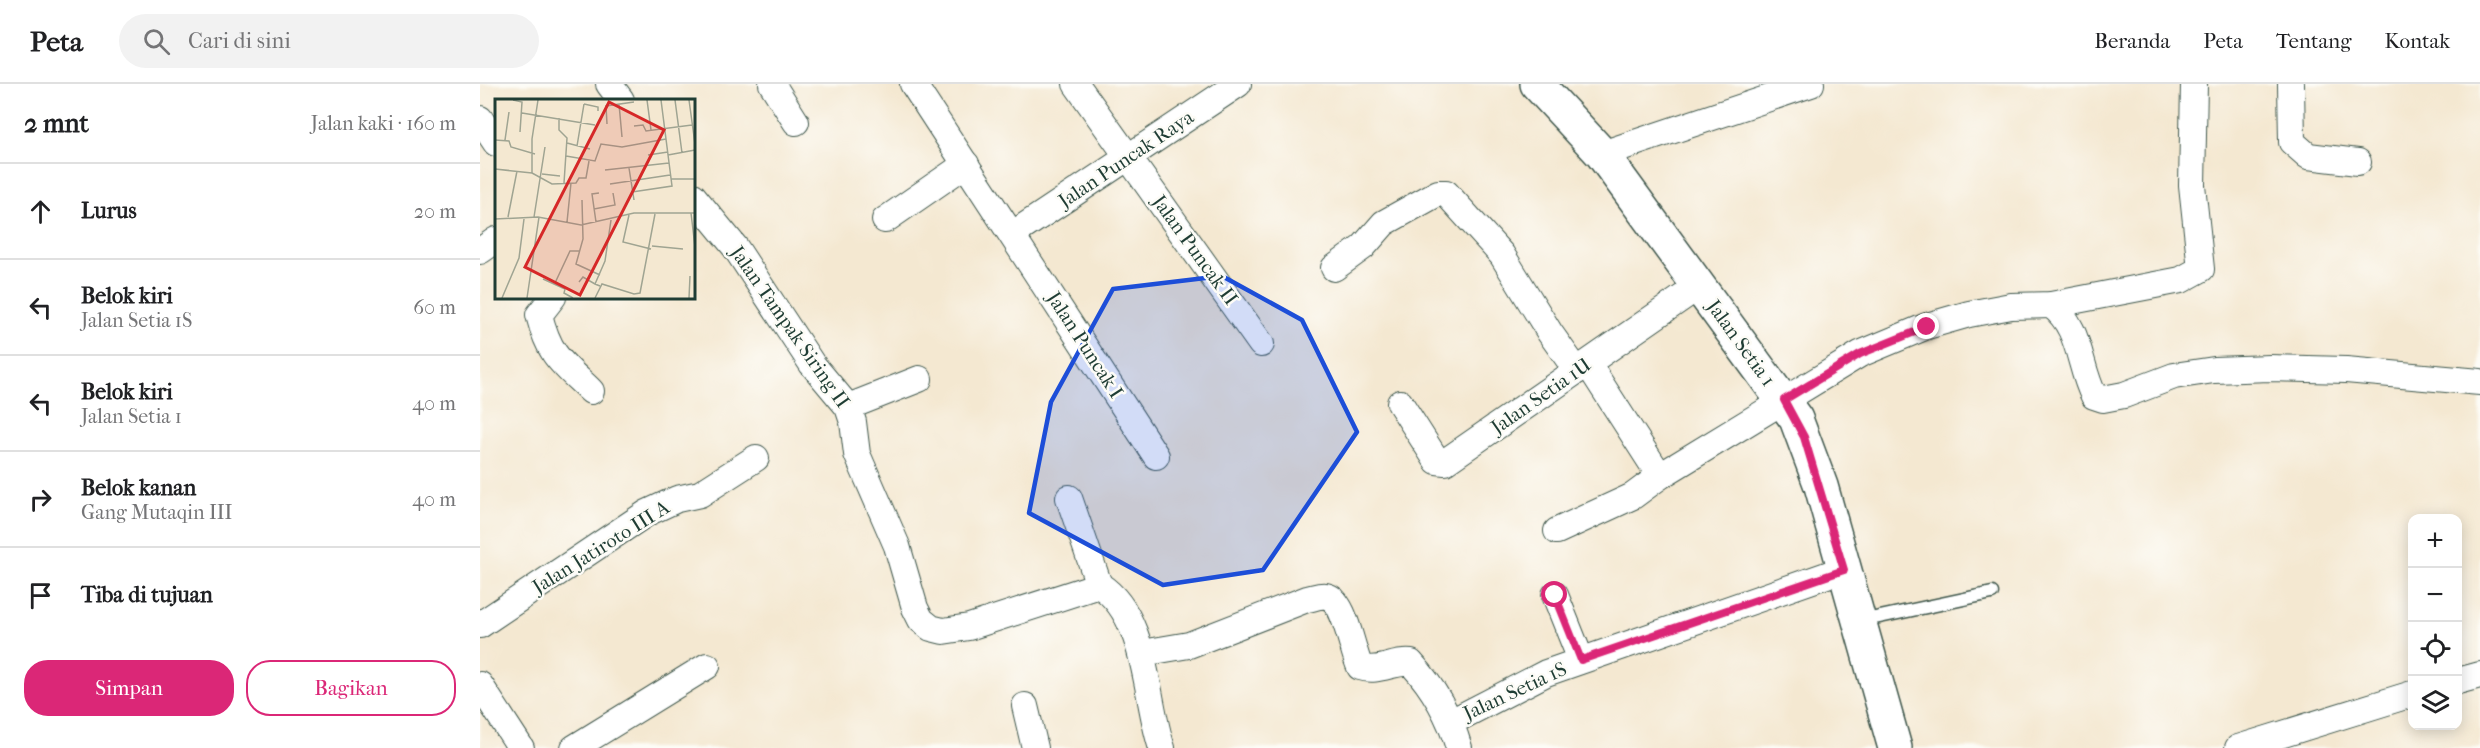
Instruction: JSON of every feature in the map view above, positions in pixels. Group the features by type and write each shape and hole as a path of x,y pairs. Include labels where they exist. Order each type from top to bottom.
{"street":[{"path":"609,84 620,99"},
{"path":"771,84 796,122"},
{"name":"Jalan Puncak I","path":"913,84 1156,456"},
{"name":"Jalan Puncak II","path":"1076,84 1262,344"},
{"name":"Jalan Setia 1","path":"1537,84 1602,154 1784,400 1804,437 1895,748"},
{"path":"1602,154 1810,84"},
{"path":"1557,531 1633,496 1660,476 1860,354 1927,327 1990,310 2051,305 2181,280 2200,269 2192,184 2194,84"},
{"path":"2291,84 2292,142 2308,156 2358,162"},
{"name":"Jalan Puncak Raya","path":"1013,234 1235,85"},
{"path":"480,119 495,142"},
{"path":"885,220 966,164"},
{"path":"1334,268 1363,247 1384,223 1438,193 1446,193 1502,255 1550,333 1582,367 1660,476"},
{"name":"Jalan Tampak Siring II","path":"694,197 735,247 812,364 848,407 853,422 857,454 897,546 915,608 921,620 931,628 943,632 969,627 1099,585"},
{"path":"480,251 495,241"},
{"name":"Jalan Setia 1U","path":"1400,403 1437,461 1445,462 1699,286"},
{"path":"553,298 539,315 547,345 559,361 591,391"},
{"path":"2051,305 2063,314 2076,337 2094,396 2103,399 2124,396 2174,376 2214,370 2270,368 2346,370 2480,382"},
{"path":"848,407 919,379"},
{"name":"Jalan Jatiroto III A","path":"480,625 646,513 677,499 700,494 756,458"},
{"path":"1069,498 1099,585 1117,600 1142,653 1162,748"},
{"name":"Jalan Setia 1S","path":"1459,748 1451,722 1546,673 1844,570"},
{"path":"1555,595 1581,660"},
{"path":"1142,653 1188,645 1307,598 1325,596 1333,598 1340,608 1360,667 1369,670 1387,668 1402,662 1411,663 1451,722"},
{"path":"574,748 707,666"},
{"path":"2462,680 2480,675"},
{"path":"480,686 521,748"},
{"path":"2238,748 2408,695"},
{"path":"1025,706 1035,748"}],"lane":[{"path":"1859,621 1992,593"}],"highlighted area":[{"path":"1222,276 1302,320 1357,432 1263,570 1163,585 1029,513 1051,402 1113,289"}],"route":[{"path":"1555,595 1581,660 1844,570 1821,486 1804,437 1784,400 1860,354 1927,327"}]}
